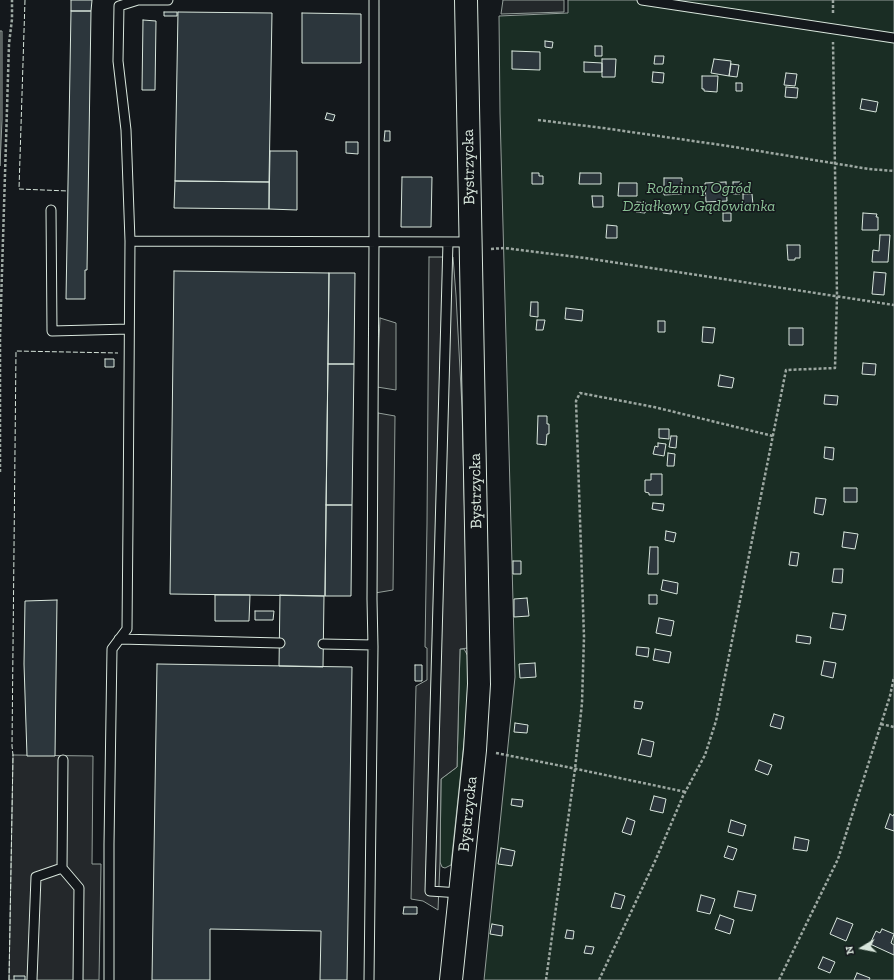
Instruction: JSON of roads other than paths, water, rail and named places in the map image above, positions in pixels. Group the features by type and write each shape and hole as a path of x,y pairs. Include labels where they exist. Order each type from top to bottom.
{"street":[{"name":"Bystrzycka","path":"451,980 475,750 479,684 479,245 466,0"}],"lane":[{"path":"108,980 112,649 127,629 130,241 126,130 118,61 119,6 138,0 168,0"},
{"path":"369,980 373,645 374,0"},
{"path":"642,0 894,38"},
{"path":"51,210 52,331 129,329"},
{"path":"130,241 374,243 448,242 479,245"},
{"path":"448,242 430,891 460,893"},
{"path":"119,639 280,643"},
{"path":"323,644 373,645"},
{"path":"63,760 62,868 79,888 78,980"},
{"path":"32,980 36,877 62,868"}],"park label":[{"name":"Rodzinny Ogród Działkowy Gądowianka","path":"699,197"}]}
